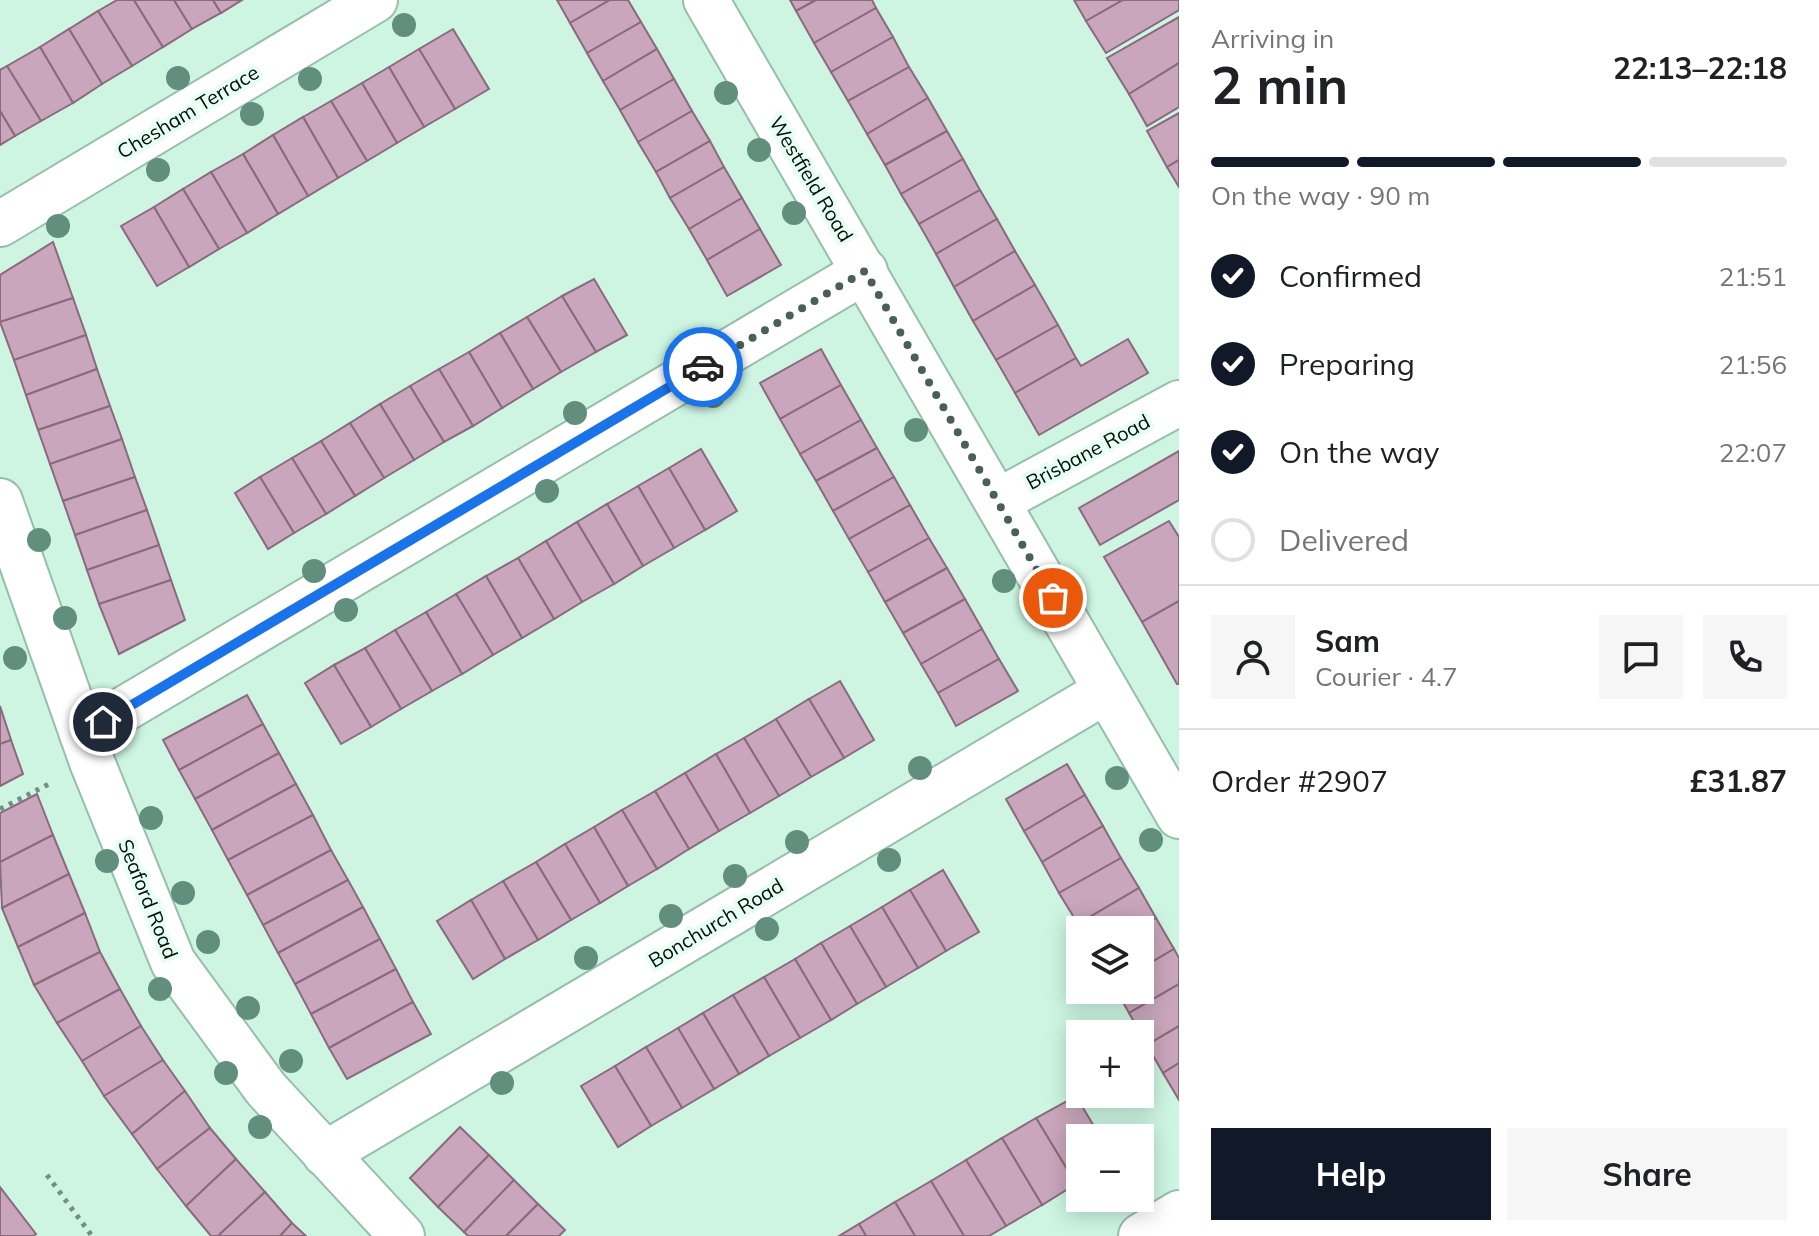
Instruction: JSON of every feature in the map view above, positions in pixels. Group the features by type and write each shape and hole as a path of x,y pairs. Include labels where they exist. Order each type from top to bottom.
{"street":[{"name":"Chesham Terrace","path":"0,224 375,0"},
{"name":"Westfield Road","path":"706,0 1179,816"},
{"path":"82,734 865,271"},
{"name":"Brisbane Road","path":"998,501 1179,403"},
{"name":"Seaford Road","path":"0,501 82,734 173,962 266,1089 402,1236"},
{"name":"Bonchurch Road","path":"325,1154 1106,691"},
{"path":"1141,1236 1179,1213"}],"path":[{"path":"0,809 57,780"},
{"path":"47,1175 92,1236"}],"building":[{"path":"117,0 134,0 163,47 132,66 98,11"},
{"path":"134,0 174,0 192,29 163,47"},
{"path":"174,0 213,0 221,13 192,29"},
{"path":"213,0 242,0 221,13"},
{"path":"557,0 610,0 570,23"},
{"path":"610,0 628,0 641,22 587,53 570,23"},
{"path":"790,0 816,0 796,11"},
{"path":"816,0 872,0 876,8 814,43 796,11"},
{"path":"1074,0 1123,0 1086,21"},
{"path":"1123,0 1179,0 1179,10 1106,53 1086,21"},
{"path":"876,8 893,37 831,72 814,43"},
{"path":"98,11 132,66 102,84 69,29"},
{"path":"1179,17 1179,63 1129,94 1107,58"},
{"path":"641,22 657,49 603,81 587,53"},
{"path":"69,29 102,84 73,103 40,47"},
{"path":"453,29 489,89 455,109 419,49"},
{"path":"893,37 909,67 848,101 831,72"},
{"path":"40,47 73,103 41,121 7,66"},
{"path":"419,49 455,109 424,127 389,67"},
{"path":"657,49 674,79 620,110 603,81"},
{"path":"1179,63 1179,107 1147,126 1129,94"},
{"path":"7,66 41,121 15,136 0,111 0,70"},
{"path":"389,67 424,127 397,143 362,83"},
{"path":"909,67 928,98 867,134 848,101"},
{"path":"674,79 692,111 638,142 620,110"},
{"path":"362,83 397,143 367,161 331,101"},
{"path":"928,98 947,131 885,165 867,134"},
{"path":"331,101 367,161 338,178 303,117"},
{"path":"0,111 15,136 0,145"},
{"path":"692,111 710,141 656,172 638,142"},
{"path":"1179,113 1179,160 1167,167 1147,131"},
{"path":"303,117 338,178 308,196 273,135"},
{"path":"947,131 963,159 901,194 885,165"},
{"path":"273,135 308,196 278,214 243,154"},
{"path":"710,141 724,167 670,198 656,172"},
{"path":"243,154 278,214 247,233 211,172"},
{"path":"963,159 980,190 919,224 901,194"},
{"path":"1179,160 1179,187 1167,167"},
{"path":"724,167 742,198 689,229 670,198"},
{"path":"211,172 247,233 219,249 183,189"},
{"path":"183,189 219,249 189,267 154,207"},
{"path":"980,190 997,219 936,254 919,224"},
{"path":"742,198 760,229 707,260 689,229"},
{"path":"154,207 189,267 157,286 121,226"},
{"path":"997,219 1015,251 954,287 936,254"},
{"path":"760,229 781,265 727,296 707,260"},
{"path":"53,242 73,298 0,322 0,275"},
{"path":"1015,251 1035,285 973,321 954,287"},
{"path":"594,279 627,335 596,352 562,296"},
{"path":"1035,285 1058,325 996,360 973,321"},
{"path":"562,296 596,352 561,372 527,317"},
{"path":"73,298 86,335 14,360 0,322"},
{"path":"527,317 561,372 533,389 500,333"},
{"path":"1058,325 1076,358 1015,393 996,360"},
{"path":"500,333 533,389 502,408 469,352"},
{"path":"86,335 97,369 26,395 14,360"},
{"path":"1128,339 1148,373 1039,435 1015,393 1076,358 1081,366"},
{"path":"821,349 841,385 780,419 760,383"},
{"path":"469,352 502,408 473,426 439,369"},
{"path":"97,369 110,406 38,430 26,395"},
{"path":"439,369 473,426 444,442 410,386"},
{"path":"841,385 861,420 800,454 780,419"},
{"path":"410,386 444,442 414,460 380,404"},
{"path":"380,404 414,460 384,478 350,423"},
{"path":"110,406 122,439 50,464 38,430"},
{"path":"861,420 877,448 816,481 800,454"},
{"path":"350,423 384,478 355,496 321,441"},
{"path":"122,439 135,477 63,501 50,464"},
{"path":"321,441 355,496 326,514 292,458"},
{"path":"877,448 894,477 833,511 816,481"},
{"path":"701,449 737,511 705,530 669,468"},
{"path":"1179,451 1179,500 1100,545 1079,508"},
{"path":"292,458 326,514 294,533 260,477"},
{"path":"669,468 705,530 674,548 638,486"},
{"path":"135,477 147,510 75,535 63,501"},
{"path":"260,477 294,533 268,549 235,493"},
{"path":"894,477 910,505 849,539 833,511"},
{"path":"638,486 674,548 643,566 607,504"},
{"path":"607,504 643,566 614,584 577,522"},
{"path":"910,505 929,538 868,572 849,539"},
{"path":"147,510 159,545 87,570 75,535"},
{"path":"1169,521 1179,537 1179,601 1142,622 1104,557"},
{"path":"577,522 614,584 582,602 546,541"},
{"path":"929,538 947,568 885,602 868,572"},
{"path":"546,541 582,602 554,619 518,558"},
{"path":"159,545 171,580 99,604 87,570"},
{"path":"518,558 554,619 522,638 486,576"},
{"path":"947,568 965,599 903,633 885,602"},
{"path":"486,576 522,638 493,655 456,594"},
{"path":"171,580 185,620 119,654 99,604"},
{"path":"456,594 493,655 462,674 426,612"},
{"path":"965,599 982,629 921,664 903,633"},
{"path":"1179,601 1179,684 1177,684 1142,622"},
{"path":"426,612 462,674 432,691 395,630"},
{"path":"982,629 999,659 938,693 921,664"},
{"path":"395,630 432,691 401,709 365,648"},
{"path":"365,648 401,709 371,727 334,665"},
{"path":"999,659 1018,691 956,726 938,693"},
{"path":"334,665 371,727 341,744 305,683"},
{"path":"840,681 874,740 844,758 809,699"},
{"path":"247,695 263,724 179,770 163,740"},
{"path":"809,699 844,758 811,777 776,719"},
{"path":"0,706 11,740 0,744"},
{"path":"776,719 811,777 779,796 744,738"},
{"path":"263,724 279,753 195,799 179,770"},
{"path":"744,738 779,796 750,813 716,754"},
{"path":"11,740 23,774 0,786 0,744"},
{"path":"279,753 296,784 212,830 195,799"},
{"path":"716,754 750,813 719,831 685,773"},
{"path":"1067,764 1085,795 1024,831 1006,799"},
{"path":"685,773 719,831 689,849 655,791"},
{"path":"296,784 313,815 228,860 212,830"},
{"path":"655,791 689,849 657,869 622,810"},
{"path":"37,794 53,835 0,862 0,813"},
{"path":"1085,795 1103,826 1042,862 1024,831"},
{"path":"622,810 657,869 628,886 594,827"},
{"path":"313,815 331,850 247,895 228,860"},
{"path":"1103,826 1121,858 1059,893 1042,862"},
{"path":"594,827 628,886 600,903 565,844"},
{"path":"53,835 69,874 2,908 0,862"},
{"path":"565,844 600,903 571,920 536,862"},
{"path":"331,850 348,880 263,925 247,895"},
{"path":"1121,858 1139,888 1092,916 1073,916 1059,893"},
{"path":"536,862 571,920 538,940 503,881"},
{"path":"943,870 979,932 946,951 910,890"},
{"path":"69,874 85,913 18,947 2,908"},
{"path":"348,880 363,907 278,953 263,925"},
{"path":"503,881 538,940 505,959 471,900"},
{"path":"1139,888 1156,918 1154,916 1092,916"},
{"path":"910,890 946,951 918,968 882,907"},
{"path":"471,900 505,959 473,979 437,921"},
{"path":"363,907 380,939 295,984 278,953"},
{"path":"882,907 918,968 886,987 850,926"},
{"path":"85,913 100,952 34,985 18,947"},
{"path":"1154,919 1174,949 1154,961"},
{"path":"850,926 886,987 857,1004 821,943"},
{"path":"380,939 396,969 311,1014 295,984"},
{"path":"821,943 857,1004 831,1020 795,959"},
{"path":"1174,949 1179,958 1179,984 1154,998 1154,961"},
{"path":"100,952 120,989 57,1023 34,985"},
{"path":"795,959 831,1020 800,1038 764,977"},
{"path":"396,969 413,1002 329,1048 311,1014"},
{"path":"764,977 800,1038 769,1056 733,995"},
{"path":"1179,984 1179,1026 1154,1041 1154,1020 1133,1020 1129,1013 1145,1004 1154,1004 1154,998"},
{"path":"120,989 141,1026 82,1061 57,1023"},
{"path":"733,995 769,1056 739,1074 703,1013"},
{"path":"413,1002 431,1034 347,1079 329,1048"},
{"path":"1124,1004 1145,1004 1129,1013"},
{"path":"703,1013 739,1074 714,1089 678,1028"},
{"path":"141,1026 163,1060 104,1096 82,1061"},
{"path":"1179,1026 1179,1063 1163,1073 1154,1057 1154,1041"},
{"path":"678,1028 714,1089 682,1108 646,1047"},
{"path":"646,1047 682,1108 651,1126 615,1066"},
{"path":"163,1060 185,1091 132,1134 104,1096"},
{"path":"1179,1063 1179,1100 1163,1073"},
{"path":"615,1066 651,1126 618,1147 581,1086"},
{"path":"185,1091 210,1128 157,1169 132,1134"},
{"path":"1066,1102 1066,1108 1083,1108 1093,1124 1066,1124 1066,1168 1036,1118"},
{"path":"1036,1118 1066,1168 1066,1190 1042,1205 1002,1138"},
{"path":"460,1127 489,1155 438,1207 410,1178"},
{"path":"210,1128 236,1159 186,1206 157,1169"},
{"path":"1002,1138 1042,1205 1006,1226 966,1160"},
{"path":"489,1155 514,1180 464,1232 438,1207"},
{"path":"236,1159 265,1192 218,1236 211,1236 186,1206"},
{"path":"966,1160 1006,1226 989,1236 964,1236 931,1181"},
{"path":"514,1180 538,1204 506,1236 468,1236 464,1232"},
{"path":"931,1181 964,1236 915,1236 895,1202"},
{"path":"0,1187 36,1234 0,1236"},
{"path":"265,1192 292,1223 280,1236 218,1236"},
{"path":"895,1202 915,1236 866,1236 859,1224"},
{"path":"538,1204 565,1230 559,1236 506,1236"},
{"path":"292,1223 306,1236 280,1236"},
{"path":"859,1224 866,1236 839,1236"}],"way so far":[{"path":"703,367 865,271 1053,598"}],"route":[{"path":"103,722 703,367"}]}
